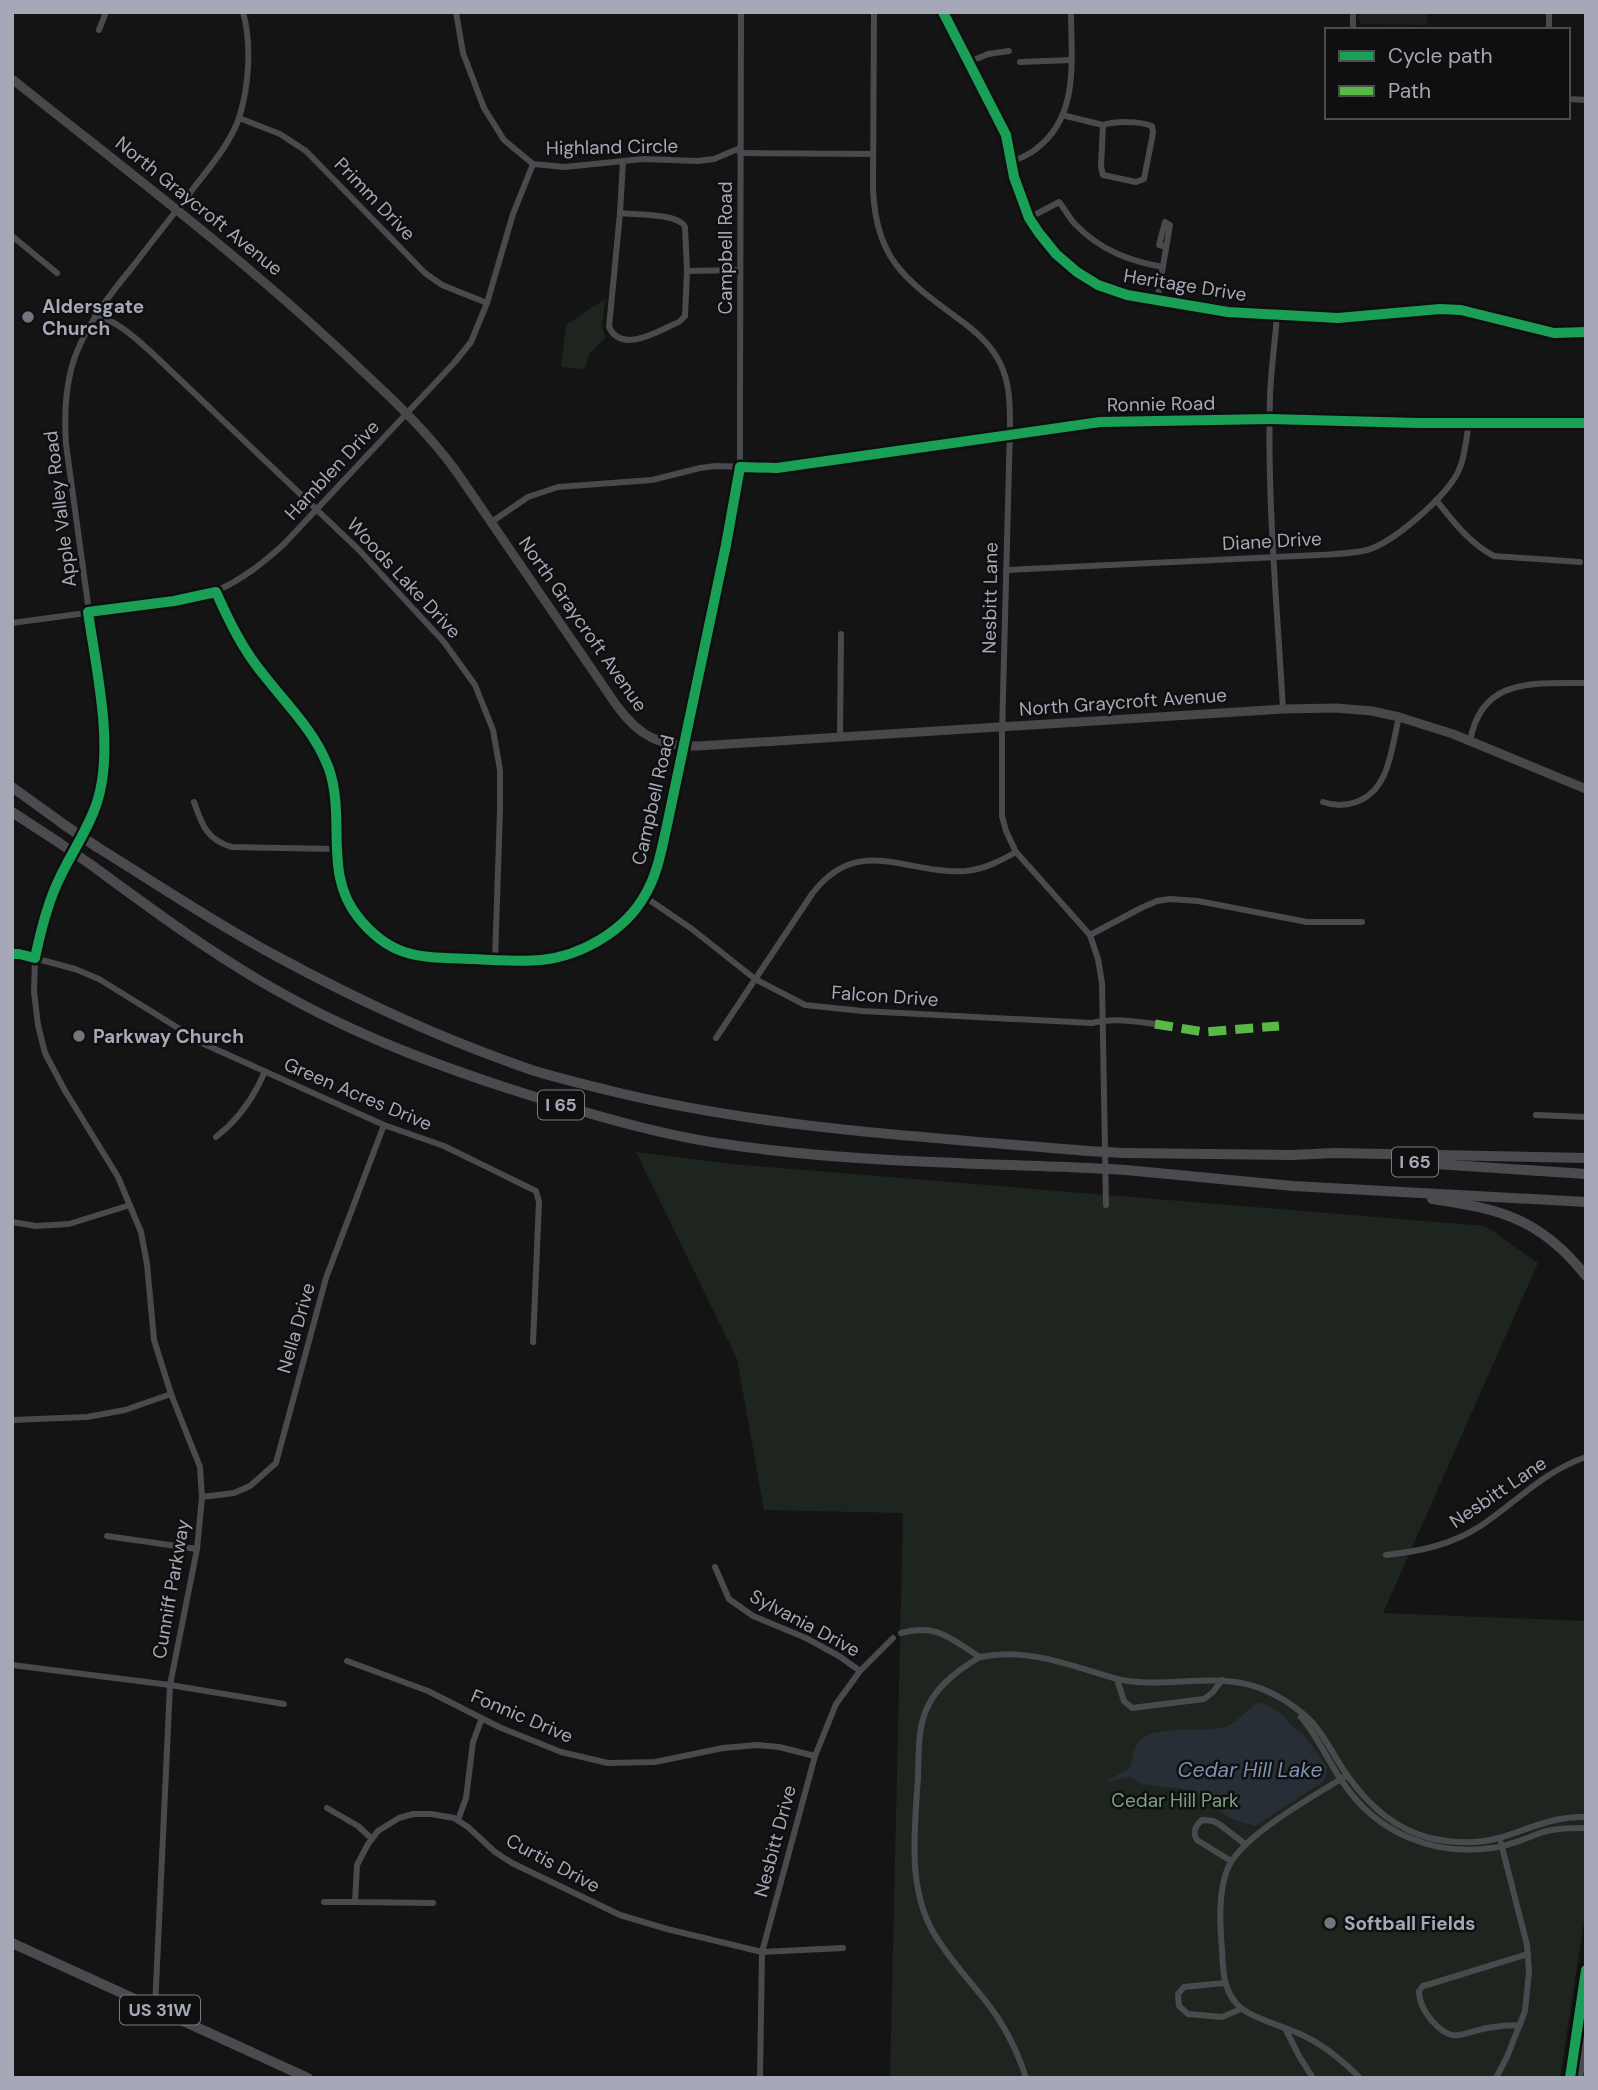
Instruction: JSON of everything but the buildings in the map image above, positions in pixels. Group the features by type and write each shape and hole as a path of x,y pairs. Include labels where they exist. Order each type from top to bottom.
{"highway":[{"name":"I 65","path":"12,787 97,847 277,957 374,1007 435,1034 543,1073 642,1099 814,1127 1125,1153 1292,1154 1586,1174"},
{"name":"I 65","path":"12,812 90,864 189,936 274,989 319,1013 433,1063 554,1103 629,1123 728,1145 817,1156 1126,1170 1293,1186 1586,1202"},
{"path":"1292,1154 1586,1158"},
{"path":"1360,1189 1500,1211 1554,1242 1586,1276"}],"main road":[{"name":"US 31W","path":"12,1943 308,2078"},
{"path":"1570,2078 1586,1970"},
{"path":"1578,2078 1586,2020"}],"street":[{"path":"99,30 106,12"},
{"name":"Apple Valley Road","path":"35,958 56,886 93,813 101,785 103,732 68,459 65,407 75,355 95,315 222,150 239,118 247,70 247,34 243,12"},
{"name":"Highland Circle","path":"456,12 463,53 484,108 504,140 533,164 565,167 643,159 706,160 740,150 873,154"},
{"name":"Campbell Road","path":"336,849 342,890 357,916 380,939 395,949 418,957 542,960 574,953 606,936 628,917 645,897 660,857 740,467 741,12"},
{"name":"Nesbitt Lane","path":"874,12 874,209 878,230 886,250 903,275 977,333 996,355 1006,376 1010,435 1002,816 1016,852 1090,935 1096,948 1101,971 1103,1021 1106,1205"},
{"name":"Heritage Drive","path":"943,12 1006,135 1018,191 1029,218 1056,254 1085,277 1114,291 1228,312 1350,318 1426,310 1461,310 1554,333 1586,332"},
{"path":"1012,162 1033,152 1044,143 1062,115 1070,96 1071,12"},
{"path":"969,62 988,54 1009,51"},
{"path":"1020,62 1070,60"},
{"name":"North Graycroft Avenue","path":"12,79 281,295 407,413 441,451 624,715 638,730 657,742 684,746 1336,708 1372,711 1399,717 1470,741 1586,789"},
{"path":"1062,115 1103,125 1145,123 1152,126 1144,179 1136,182 1103,175 1103,125"},
{"name":"Primm Drive","path":"239,118 280,134 306,151 425,273 442,285 487,303"},
{"path":"620,214 673,218 682,222 685,227 685,316 680,322 636,340 626,341 612,334 608,318 623,161"},
{"name":"Hamblen Drive","path":"12,622 174,601 216,592 245,577 264,562 317,509 471,342 487,303 513,214 533,164"},
{"path":"1029,218 1057,203 1062,204 1074,223 1103,248 1129,260 1163,267"},
{"path":"13,238 57,273"},
{"path":"1157,301 1166,247"},
{"path":"687,271 740,270"},
{"name":"Woods Lake Drive","path":"95,315 113,321 150,351 317,509 444,642 475,685 493,730 500,783 495,960"},
{"path":"1277,316 1270,419 1273,556 1283,709"},
{"name":"Ronnie Road","path":"490,523 528,497 558,486 652,480 700,468 733,465 777,468 1100,422 1270,419 1586,423"},
{"name":"Diane Drive","path":"1006,570 1360,551 1380,545 1436,500 1456,476 1462,461 1469,422"},
{"path":"1436,500 1467,537 1494,556 1580,562"},
{"path":"194,802 202,824 210,835 220,843 232,847 336,849 334,787 321,749 306,726 248,655 216,592"},
{"path":"840,737 841,634"},
{"path":"1470,741 1472,728 1484,706 1508,688 1534,684 1586,683"},
{"path":"1323,802 1330,805 1352,804 1369,796 1378,787 1386,770 1399,717"},
{"path":"716,1038 818,885 832,873 845,865 873,860 965,871 990,866 1016,852"},
{"name":"Falcon Drive","path":"645,897 692,929 755,979 805,1005 1091,1023 1103,1021 1155,1024"},
{"path":"1090,935 1141,908 1170,899 1198,901 1307,922 1362,922"},
{"path":"12,954 35,958"},
{"name":"Green Acres Drive","path":"35,958 99,979 204,1044 384,1125 444,1146 536,1191 539,1202 533,1342"},
{"name":"Cunniff Parkway","path":"35,958 34,992 45,1053 118,1177 141,1232 147,1264 154,1340 171,1394 200,1467 202,1497 197,1549 170,1685 155,2008"},
{"path":"216,1137 231,1126 244,1111 265,1071"},
{"path":"1536,1115 1586,1117"},
{"name":"Nella Drive","path":"202,1497 234,1493 250,1486 276,1463 326,1278 384,1125"},
{"path":"12,1222 36,1226 69,1224 130,1205"},
{"path":"12,1420 87,1417 125,1410 171,1394"},
{"name":"Nesbitt Lane","path":"1386,1555 1420,1552 1451,1542 1481,1526 1560,1469 1586,1457"},
{"path":"107,1536 197,1549"},
{"name":"Sylvania Drive","path":"715,1567 729,1599 753,1616 806,1638 860,1671"},
{"path":"901,1633 916,1629 933,1629 980,1657"},
{"name":"Nesbitt Drive","path":"760,2078 762,1952 815,1756 836,1703 860,1671 893,1637"},
{"path":"1026,2078 1006,2029 932,1930 923,1907 915,1866 920,1737 924,1715 939,1689 957,1672 980,1657 1009,1653 1027,1654 1135,1682 1159,1684 1223,1680 1256,1686 1282,1699 1311,1721 1328,1744 1362,1806 1376,1819 1392,1831 1429,1845 1455,1850 1479,1850 1502,1847 1552,1830 1586,1828"},
{"name":"Fonnic Drive","path":"346,1661 428,1691 499,1727 561,1752 608,1763 655,1762 723,1748 757,1745 779,1747 815,1756"},
{"path":"12,1665 170,1685 284,1704"},
{"path":"1117,1679 1124,1701 1132,1707 1204,1699 1223,1680"},
{"path":"355,1902 357,1865 378,1831 413,1814 431,1814 458,1820 466,1798 473,1742 482,1718"},
{"path":"1344,1777 1371,1805 1397,1825 1415,1833 1452,1841 1470,1842 1499,1838 1550,1820 1586,1817"},
{"path":"1344,1777 1263,1830 1245,1844 1231,1861 1226,1872 1221,1906 1224,1983 1241,2009 1315,2042 1331,2052 1360,2078"},
{"path":"327,1808 358,1826 372,1839"},
{"name":"Curtis Drive","path":"458,1820 512,1863 620,1915 762,1952 843,1948"},
{"path":"1231,1861 1197,1840 1195,1833 1198,1824 1202,1820 1213,1821 1245,1844"},
{"path":"1496,2078 1520,2025 1529,1992 1528,1954 1499,1838"},
{"path":"324,1902 433,1903"},
{"path":"1520,2025 1490,2027 1465,2036 1442,2032 1421,2005 1419,1991 1430,1983 1528,1954"},
{"path":"1224,1983 1184,1987 1178,1994 1179,2006 1188,2014 1222,2017 1241,2009"},
{"path":"1285,2028 1313,2078"}],"shaded area":[{"path":"1358,12 1427,12 1427,25 1362,24 1358,19"}],"green space":[{"path":"605,299 602,327 605,338 589,354 585,369 561,367 566,325"},
{"name":"Cedar Hill Park","path":"636,1152 732,1164 1485,1226 1538,1263 1383,1613 1586,1621 1586,1908 1560,2078 890,2078 903,1513 764,1510 737,1359"}],"water":[{"name":"Cedar Hill Lake","path":"1261,1702 1283,1715 1305,1736 1327,1771 1321,1783 1255,1826 1231,1819 1191,1790 1141,1784 1131,1777 1104,1782 1129,1769 1136,1746 1144,1737 1166,1731 1227,1726"}],"marked path":[{"path":"1155,1024 1204,1032 1279,1026"}],"cycle path":[{"path":"943,12 1006,135 1014,177 1029,218 1056,254 1098,285 1127,295 1228,312 1338,318 1440,309 1461,310 1554,333 1586,332"},
{"path":"12,954 35,958 52,895 98,799 102,778 104,731 88,612 174,601 216,592 249,655 300,719 323,755 334,788 341,883 347,900 358,917 383,941 409,953 438,958 541,960 571,953 600,940 626,920 653,880 666,830 740,467 777,468 1100,422 1270,419 1418,423 1586,423"},
{"path":"1570,2078 1586,1970"}],"place":[{"name":"Aldersgate Church","path":"28,317"},
{"name":"Parkway Church","path":"79,1036"},
{"name":"Softball Fields","path":"1330,1923"}]}
